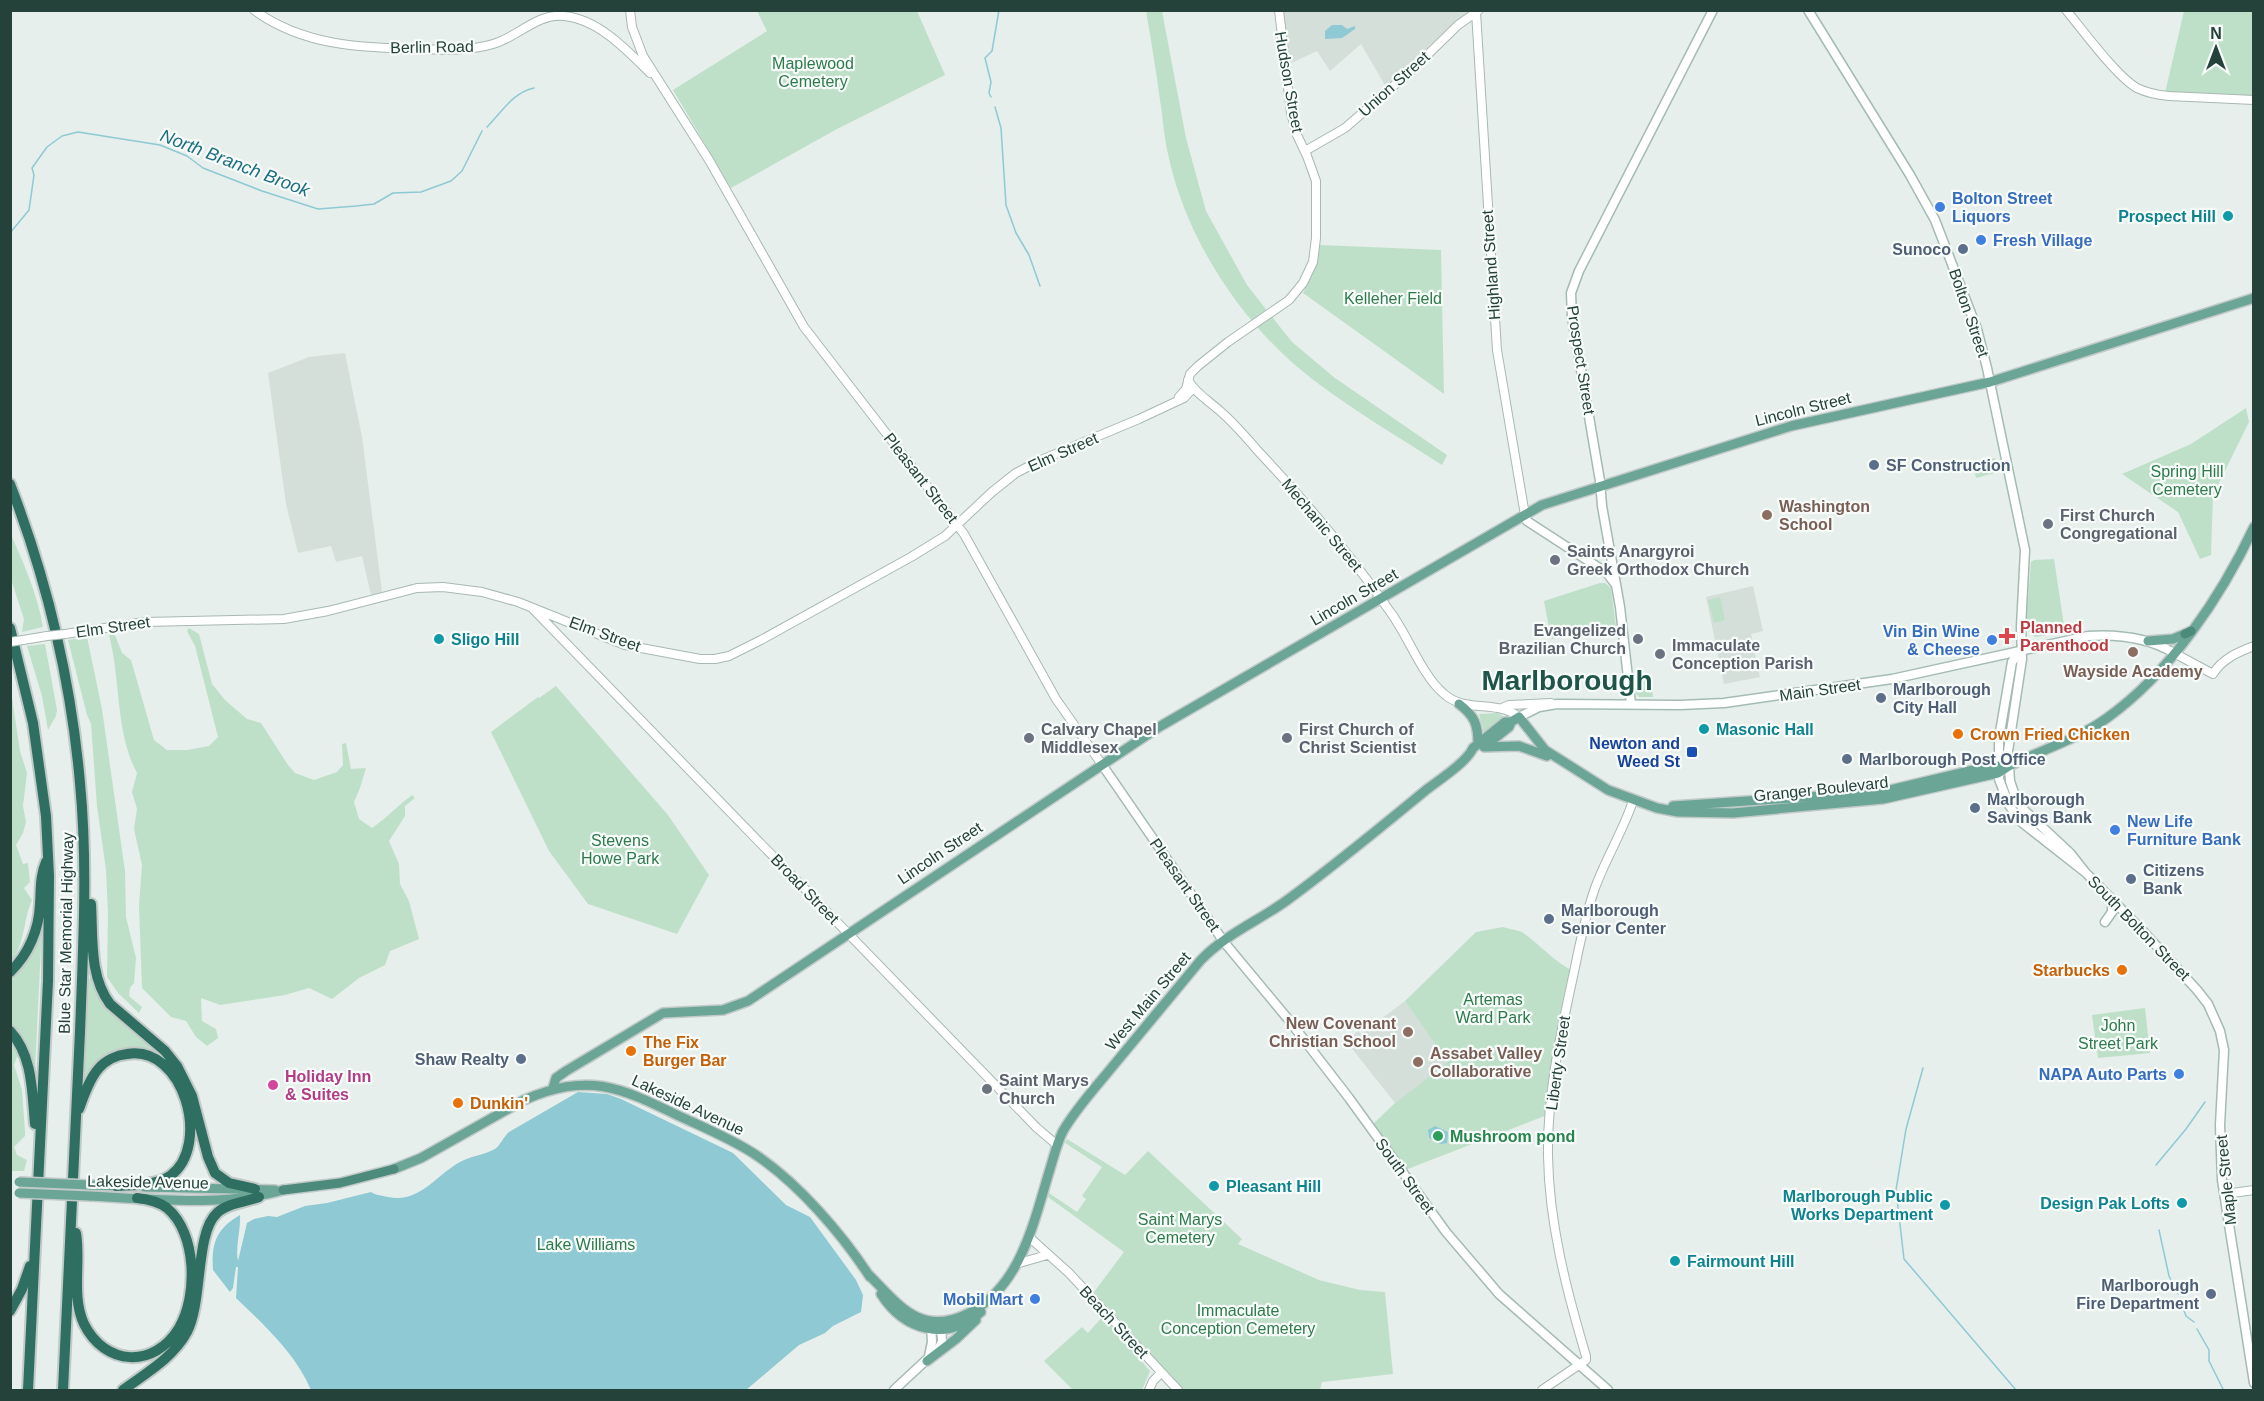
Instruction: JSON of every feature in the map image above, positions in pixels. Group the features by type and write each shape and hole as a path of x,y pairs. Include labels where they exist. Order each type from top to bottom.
{"highway":[{"name":"Blue Star Memorial Highway","path":"10,484 35,553 57,637 72,714 81,785 84,913 63,1390"},
{"name":"Blue Star Memorial Highway","path":"10,628 33,723 46,816 48,856 49,947 28,1390"},
{"path":"81,785 87,825 96,970 103,994 110,1004 165,1051 177,1066 192,1096 208,1157 215,1173 229,1183 257,1193"},
{"path":"10,972 22,959 34,936 40,909 42,872 48,856"},
{"path":"10,1030 21,1046 29,1069 39,1171"},
{"path":"76,1115 96,1072 116,1056 133,1053 150,1055 165,1065 177,1081 185,1100 190,1128 189,1146 183,1162 164,1179 143,1184 116,1186"},
{"name":"Lakeside Avenue","path":"283,1190 340,1183 394,1169"},
{"path":"123,1390 166,1359 187,1331 196,1303 206,1234 212,1218 221,1210 257,1193"},
{"path":"71,1212 77,1236 79,1305 84,1324 95,1340 110,1352 126,1358 142,1356 159,1348 178,1329 188,1300 191,1263 187,1242 173,1215 156,1202 137,1198"},
{"path":"10,1311 26,1279 35,1239"}],"main road":[{"name":"Prospect Street","path":"1631,704 1621,612 1571,308 1573,285 1713,10"},
{"name":"Bolton Street","path":"1808,10 1904,164 1935,220 1977,329 2025,550 2021,650"},
{"name":"Lincoln Street","path":"553,1088 556,1078 566,1071 663,1013 712,1012 744,1003 1159,727 1554,500 1791,426 1990,382 2253,298"},
{"path":"1525,515 1527,521 1607,573 1617,586"},
{"name":"Granger Boulevard","path":"1515,719 1541,747 1608,790 1633,801 1664,806 1864,793 1998,769 2074,736 2106,718 2139,692 2185,643 2188,633 2228,575 2253,528"},
{"path":"2148,641 2173,639 2188,633"},
{"name":"Main Street","path":"1557,704 1703,705 1843,687 1919,674 2073,638 2098,635 2148,641 2174,653"},
{"path":"1998,769 1999,738 2012,662 2021,650"},
{"name":"South Bolton Street","path":"2021,650 2022,658 2008,743 2011,787 2021,807 2070,853 2085,872 2192,984"},
{"path":"1459,704 1474,718 1481,745 1519,746 1560,761"},
{"name":"West Main Street","path":"936,1325 963,1316 991,1299 1016,1264 1029,1237 1057,1144 1065,1128 1151,1019 1206,955 1310,884 1481,745 1505,722 1539,707 1557,704"},
{"name":"Pleasant Street","path":"1102,765 1224,942"},
{"name":"South Bolton Street","path":"1998,769 2003,792 2015,815 2085,872"},
{"path":"2105,922 2112,912 2112,899"},
{"name":"South Street","path":"1224,942 1329,1072 1456,1245 1499,1294 1608,1390"},
{"name":"Maple Street","path":"2192,984 2208,1004 2216,1019 2224,1050 2220,1128 2225,1194 2253,1383"},
{"name":"Lakeside Avenue","path":"394,1169 421,1158 524,1100 553,1088 582,1084 614,1088 640,1097 746,1148 777,1170 806,1197 868,1274 906,1313 936,1325"},
{"name":"Lakeside Avenue","path":"15,1182 257,1193"},
{"name":"Lakeside Avenue","path":"15,1193 221,1199 283,1190"},
{"path":"894,1390 968,1329 991,1299"},
{"path":"927,1361 936,1325 965,1323 980,1313"}],"street":[{"name":"Berlin Road","path":"254,10 283,28 317,41 350,46 428,50 492,44 540,20 552,16 566,16 584,21 604,33 659,83"},
{"name":"Pleasant Street","path":"630,10 632,27 638,45 659,83 709,160 810,336 957,525 1056,699 1102,765"},
{"name":"Hudson Street","path":"1188,380 1190,374 1209,356 1281,308 1304,283 1313,262 1316,238 1316,181 1297,135 1291,113 1279,10"},
{"path":"2066,10 2109,61 2137,87 2169,96 2253,100"},
{"name":"Union Street","path":"1305,151 1345,128 1412,70 1458,25 1478,11"},
{"name":"Highland Street","path":"1478,11 1497,350 1525,515"},
{"name":"Elm Street","path":"1173,402 1184,392 1188,380"},
{"name":"Mechanic Street","path":"1188,380 1193,388 1212,404 1308,505 1381,599 1436,686 1443,694 1459,704"},
{"name":"Elm Street","path":"10,642 152,621 284,619 430,587 475,591 530,606 625,645 700,659 729,656 911,557 945,536 992,492 1024,469 1139,420 1188,395 1193,388"},
{"name":"Elm Street","path":"1173,402 1192,398 1212,404"},
{"name":"Broad Street","path":"530,606 1037,1128 1057,1144"},
{"path":"555,632 563,619"},
{"name":"Main Street","path":"2174,653 2213,674 2217,667 2232,656 2253,646"},
{"path":"1459,704 1502,708 1536,702 1557,704"},
{"path":"1502,708 1515,719"},
{"name":"Liberty Street","path":"1579,1365 1586,1360 1586,1356 1566,1285 1551,1188 1548,1155 1552,1097 1560,1030 1582,928 1595,888 1633,801"},
{"path":"2225,1194 2253,1190"},
{"name":"Beach Street","path":"1029,1237 1076,1281 1142,1351 1160,1374 1178,1390"},
{"path":"1016,1264 1047,1255"},
{"path":"1542,1390 1579,1365"},
{"path":"1149,1390 1160,1374"}],"shaded area":[{"path":"1282,11 1472,11 1452,24 1386,87 1361,44 1330,71 1317,51 1289,64"},
{"path":"345,353 362,437 382,592 371,595 362,556 336,562 331,546 298,553 286,504 268,373 309,357"},
{"path":"1753,586 1763,631 1751,634 1760,677 1724,684 1706,597"},
{"path":"1405,1001 1449,1062 1395,1103 1346,1041 1358,1031 1361,1034"}],"green space":[{"name":"Maplewood Cemetery","path":"757,11 917,11 945,75 837,129 731,188 673,90 767,31"},
{"path":"1146,11 1162,11 1186,138 1206,211 1247,285 1292,342 1335,378 1447,455 1442,465 1347,404 1290,361 1265,336 1222,281 1189,219 1177,187 1167,148"},
{"path":"2184,11 2253,11 2253,97 2165,93"},
{"name":"Kelleher Field","path":"1320,245 1441,250 1444,394 1303,293 1315,269"},
{"name":"Spring Hill Cemetery","path":"2246,408 2249,422 2213,495 2211,555 2200,559 2178,512 2122,474 2191,444"},
{"path":"1995,458 1998,472 1976,478 1973,463"},
{"path":"10,532 34,591 43,627 22,632 24,619 11,579"},
{"path":"2054,559 2065,632 2035,637 2028,631 2026,624 2031,562"},
{"path":"1605,583 1611,588 1616,627 1551,639 1544,601"},
{"path":"1720,597 1725,620 1714,623 1708,600"},
{"path":"189,628 199,634 212,684 225,700 247,719 261,723 295,773 314,780 337,772 343,765 342,744 346,743 351,769 366,768 354,802 359,819 372,828 412,795 415,798 405,806 405,816 389,841 399,864 400,884 409,901 419,939 390,951 385,965 359,978 332,999 309,988 285,995 220,1005 201,998 202,1021 216,1029 218,1038 207,1046 196,1037 186,1021 171,1017 142,988 139,905 142,865 134,829 137,809 132,792 137,773 125,740 109,635 115,635 122,653 131,660 154,740 167,750 187,750 209,746 218,737 195,646 187,631"},
{"path":"87,637 102,709 125,871 126,917 136,958 134,983 130,988 129,996 142,1007 139,1013 118,993 107,977 106,870 97,806 91,724 68,640"},
{"path":"45,644 57,710 48,730 42,696 27,646"},
{"path":"1651,678 1653,697 1639,697 1636,694 1635,681"},
{"name":"Stevens Howe Park","path":"556,686 668,815 709,875 677,934 588,904 549,851 491,732"},
{"path":"11,691 20,751 27,773 23,806 26,822 16,845 23,864 28,863 30,882 24,888 32,900 19,948 11,961"},
{"path":"1497,713 1504,718 1484,732 1479,714"},
{"path":"42,927 34,1070 23,1040 11,1025 11,976"},
{"name":"Artemas Ward Park","path":"1503,927 1522,932 1571,970 1555,1043 1547,1115 1405,1170 1373,1124 1395,1103 1448,1062 1405,1001 1476,932"},
{"path":"93,976 95,983 169,1063 132,1049 87,1081 84,1080 89,979"},
{"name":"John Street Park","path":"2145,1008 2150,1053 2098,1058 2092,1015"},
{"path":"11,1044 18,1054 14,1065 22,1090 25,1131 25,1136 14,1147 17,1155 27,1160 24,1171 11,1171"},
{"name":"Immaculate Conception Cemetery","path":"1067,1139 1125,1175 1148,1151 1242,1239 1238,1244 1319,1280 1360,1290 1385,1292 1393,1374 1322,1382 1320,1390 1184,1390 1161,1370 1131,1332 1094,1292 1124,1252 1048,1197 1049,1193 1077,1212 1086,1199 1082,1196 1102,1167 1065,1143"},
{"path":"1103,1316 1150,1371 1142,1390 1073,1390 1044,1361 1082,1327 1088,1333"}],"water":[{"path":"1332,25 1342,25 1347,29 1355,26 1355,29 1342,38 1325,39 1325,31"},
{"name":"Lake Williams","path":"578,1092 607,1094 621,1099 733,1153 786,1205 810,1217 856,1280 863,1295 861,1312 799,1345 746,1390 311,1390 288,1352 236,1298 238,1267 236,1267 233,1288 230,1292 213,1270 213,1252 217,1237 226,1225 240,1215 238,1261 247,1223 254,1219 277,1217 305,1206 371,1192 388,1197 409,1196 427,1187 460,1162 495,1149 509,1132"},
{"name":"Mushroom pond","path":"1435,1126 1448,1132 1447,1143 1441,1144 1429,1138 1428,1130"}],"waterway":[{"path":"991,97 989,93 991,82 985,58 992,51 999,10"},
{"name":"North Branch Brook","path":"487,127 519,94 534,88"},
{"path":"995,107 1001,128 1006,205 1016,233 1029,255 1040,286"},
{"name":"North Branch Brook","path":"10,233 29,210 34,175 32,168 47,147 62,136 78,132 160,145 187,156 203,168 262,191 318,209 374,204 393,193 421,192 451,181 462,171 482,131"},
{"path":"1923,1068 1906,1129 1896,1190 1904,1259 2016,1390"},
{"path":"2156,1165 2205,1102"},
{"path":"2159,1230 2169,1276 2178,1294"},
{"path":"2181,1303 2186,1316 2194,1322"},
{"path":"2197,1329 2209,1350 2209,1361 2223,1389"}],"place":[{"name":"Bolton Street Liquors","path":"1940,207"},
{"name":"Prospect Hill","path":"2228,216"},
{"name":"Fresh Village","path":"1981,240"},
{"name":"Sunoco","path":"1963,249"},
{"name":"SF Construction","path":"1874,465"},
{"name":"Washington School","path":"1767,515"},
{"name":"First Church Congregational","path":"2048,524"},
{"name":"Saints Anargyroi Greek Orthodox Church","path":"1555,560"},
{"name":"Planned Parenthood","path":"2007,636"},
{"name":"Sligo Hill","path":"439,639"},
{"name":"Evangelized Brazilian Church","path":"1638,639"},
{"name":"Vin Bin Wine & Cheese","path":"1992,640"},
{"name":"Wayside Academy","path":"2133,652"},
{"name":"Immaculate Conception Parish","path":"1660,654"},
{"name":"Marlborough City Hall","path":"1881,698"},
{"name":"Masonic Hall","path":"1704,729"},
{"name":"Crown Fried Chicken","path":"1958,734"},
{"name":"Calvary Chapel Middlesex","path":"1029,738"},
{"name":"First Church of Christ Scientist","path":"1287,738"},
{"name":"Newton and Weed St","path":"1692,752"},
{"name":"Marlborough Post Office","path":"1847,759"},
{"name":"Marlborough Savings Bank","path":"1975,808"},
{"name":"New Life Furniture Bank","path":"2115,830"},
{"name":"Citizens Bank","path":"2131,879"},
{"name":"Marlborough Senior Center","path":"1549,919"},
{"name":"Starbucks","path":"2122,970"},
{"name":"New Covenant Christian School","path":"1408,1032"},
{"name":"The Fix Burger Bar","path":"631,1051"},
{"name":"Shaw Realty","path":"521,1059"},
{"name":"Assabet Valley Collaborative","path":"1418,1062"},
{"name":"NAPA Auto Parts","path":"2179,1074"},
{"name":"Holiday Inn & Suites","path":"273,1085"},
{"name":"Saint Marys Church","path":"987,1089"},
{"name":"Dunkin'","path":"458,1103"},
{"name":"Mushroom pond","path":"1438,1136"},
{"name":"Pleasant Hill","path":"1214,1186"},
{"name":"Design Pak Lofts","path":"2182,1203"},
{"name":"Marlborough Public Works Department","path":"1945,1205"},
{"name":"Fairmount Hill","path":"1675,1261"},
{"name":"Marlborough Fire Department","path":"2211,1294"},
{"name":"Mobil Mart","path":"1035,1299"}],"district":[{"name":"Marlborough","path":"1567,680"}],"park label":[{"name":"Saint Marys Cemetery","path":"1180,1228"}]}
